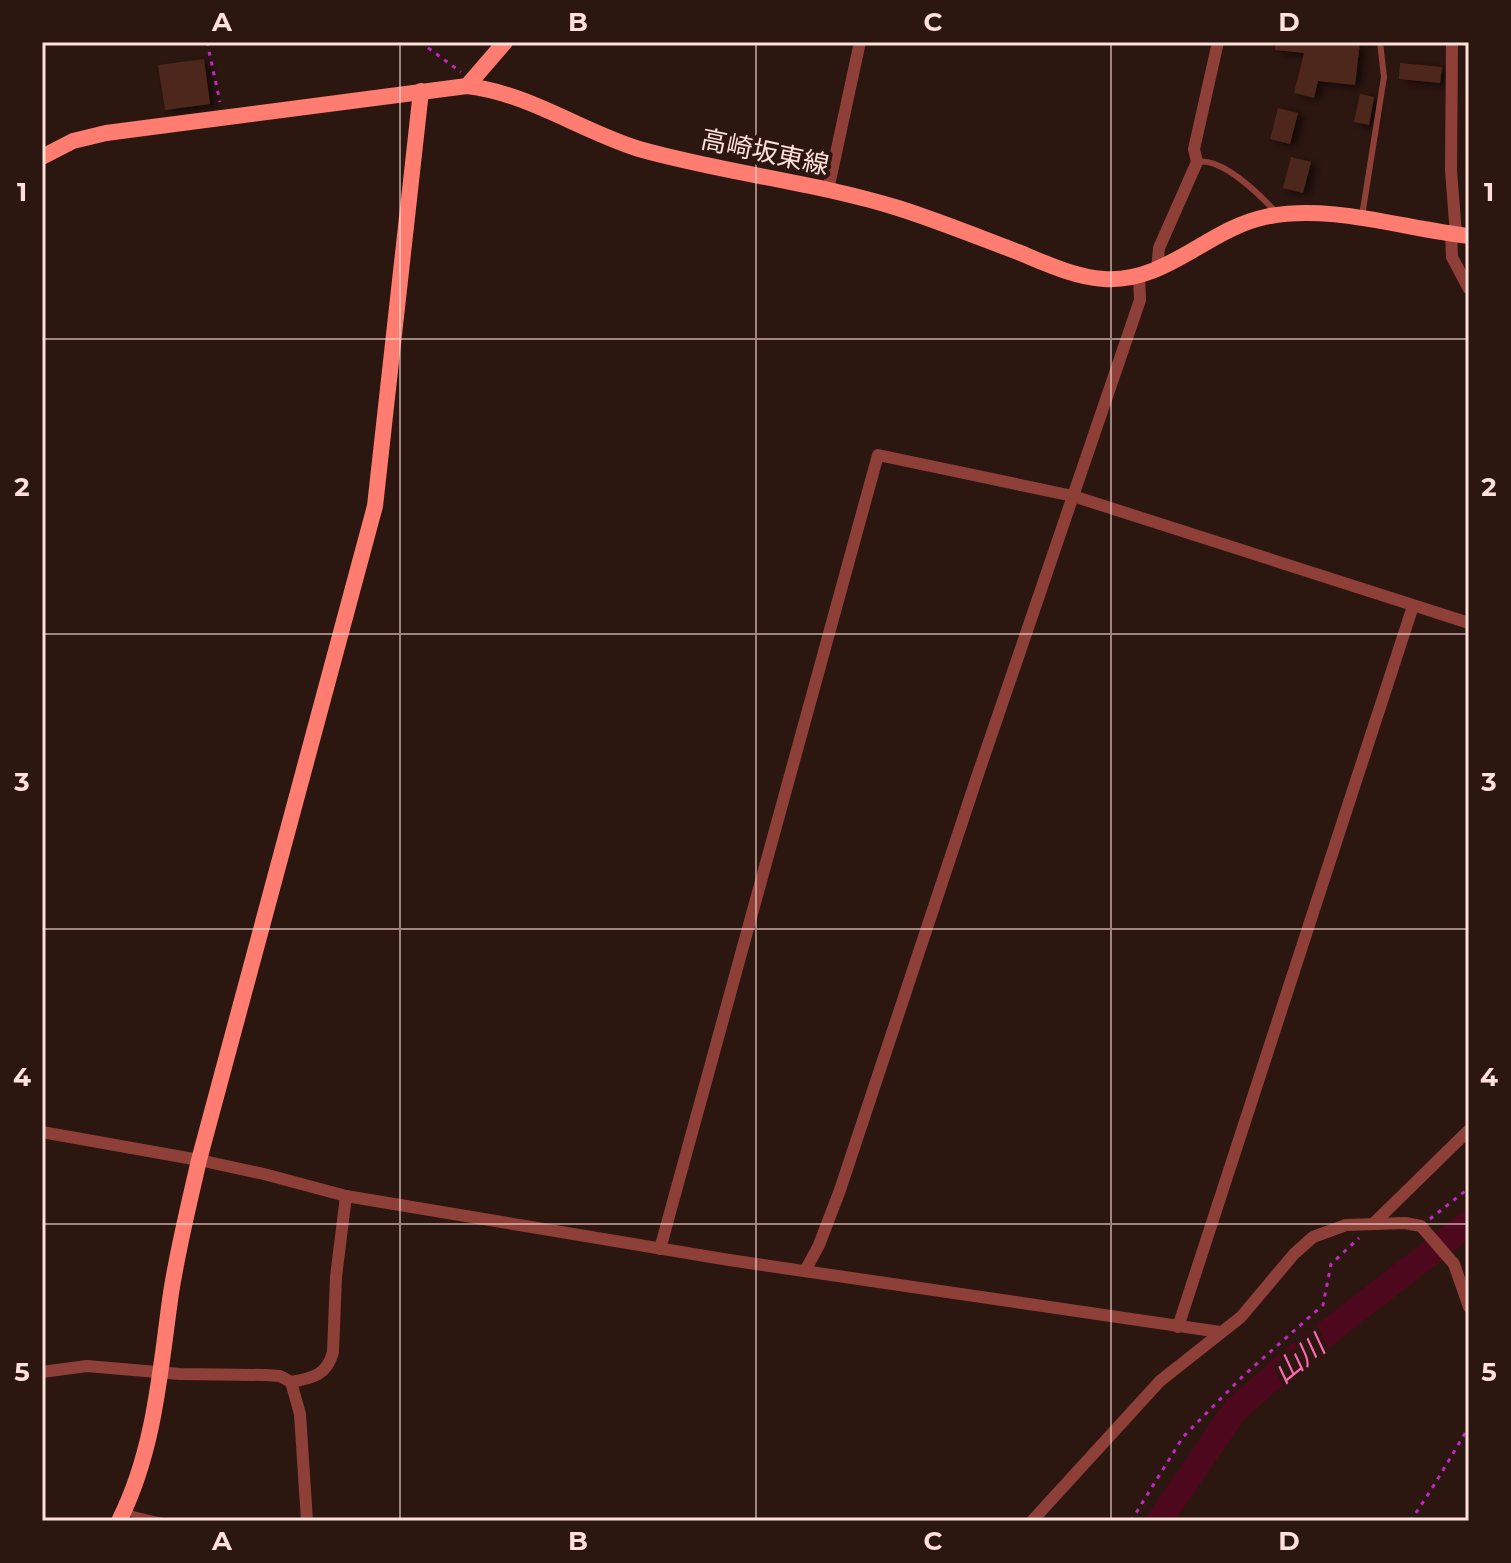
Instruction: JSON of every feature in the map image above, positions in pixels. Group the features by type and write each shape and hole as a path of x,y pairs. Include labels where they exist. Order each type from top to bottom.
{"street":[{"path":"467,86 505,42"},
{"path":"828,190 860,42"},
{"path":"1157,270 1159,248 1197,162 1194,149 1218,42"},
{"path":"1452,42 1451,170 1459,235 1452,257 1469,289"},
{"name":"高崎坂東線","path":"47,151 106,133 467,86 510,96 639,149 828,190 934,220 1073,273 1105,279 1139,276 1157,270 1234,226 1279,214 1322,214 1459,235"},
{"path":"121,1516 146,1447 179,1245 199,1160 375,506 421,91"},
{"path":"805,1271 819,1245 840,1190 1140,300 1139,276"},
{"path":"660,1249 878,455 1073,496 1469,623"},
{"path":"1178,1327 1413,606"},
{"path":"1374,1223 1469,1130"},
{"path":"42,1132 199,1160 346,1196 660,1249 1220,1332"},
{"path":"42,1372 87,1366 160,1373 280,1376 291,1382 320,1374 330,1363 333,1352 340,1234 346,1196"},
{"path":"1032,1521 1160,1381 1241,1317 1294,1254 1313,1237 1346,1225 1405,1223 1421,1226 1454,1264 1469,1307"},
{"path":"291,1382 300,1414 307,1521"}],"lane":[{"path":"1362,219 1384,77 1380,42"},
{"path":"1197,162 1211,162 1250,186 1279,214"},
{"path":"121,1516 162,1521"}],"path":[{"path":"207,42 224,118"},
{"path":"420,42 456,67 464,75 467,86"},
{"path":"1421,1226 1469,1188"},
{"path":"1131,1521 1183,1437 1243,1376 1323,1305 1331,1264 1374,1223"},
{"path":"1410,1521 1432,1492 1469,1427"}],"building":[{"path":"1275,42 1360,42 1355,85 1318,81 1314,98 1294,93 1304,53 1275,50"},
{"path":"204,59 210,104 165,110 158,65"},
{"path":"1400,63 1442,67 1440,83 1399,79"},
{"path":"1360,94 1374,97 1369,125 1354,122"},
{"path":"1278,108 1298,113 1290,144 1270,139"},
{"path":"1291,157 1311,162 1303,193 1283,188"}],"waterway":[{"name":"山川","path":"1159,1521 1235,1410 1292,1360 1469,1223"}]}
